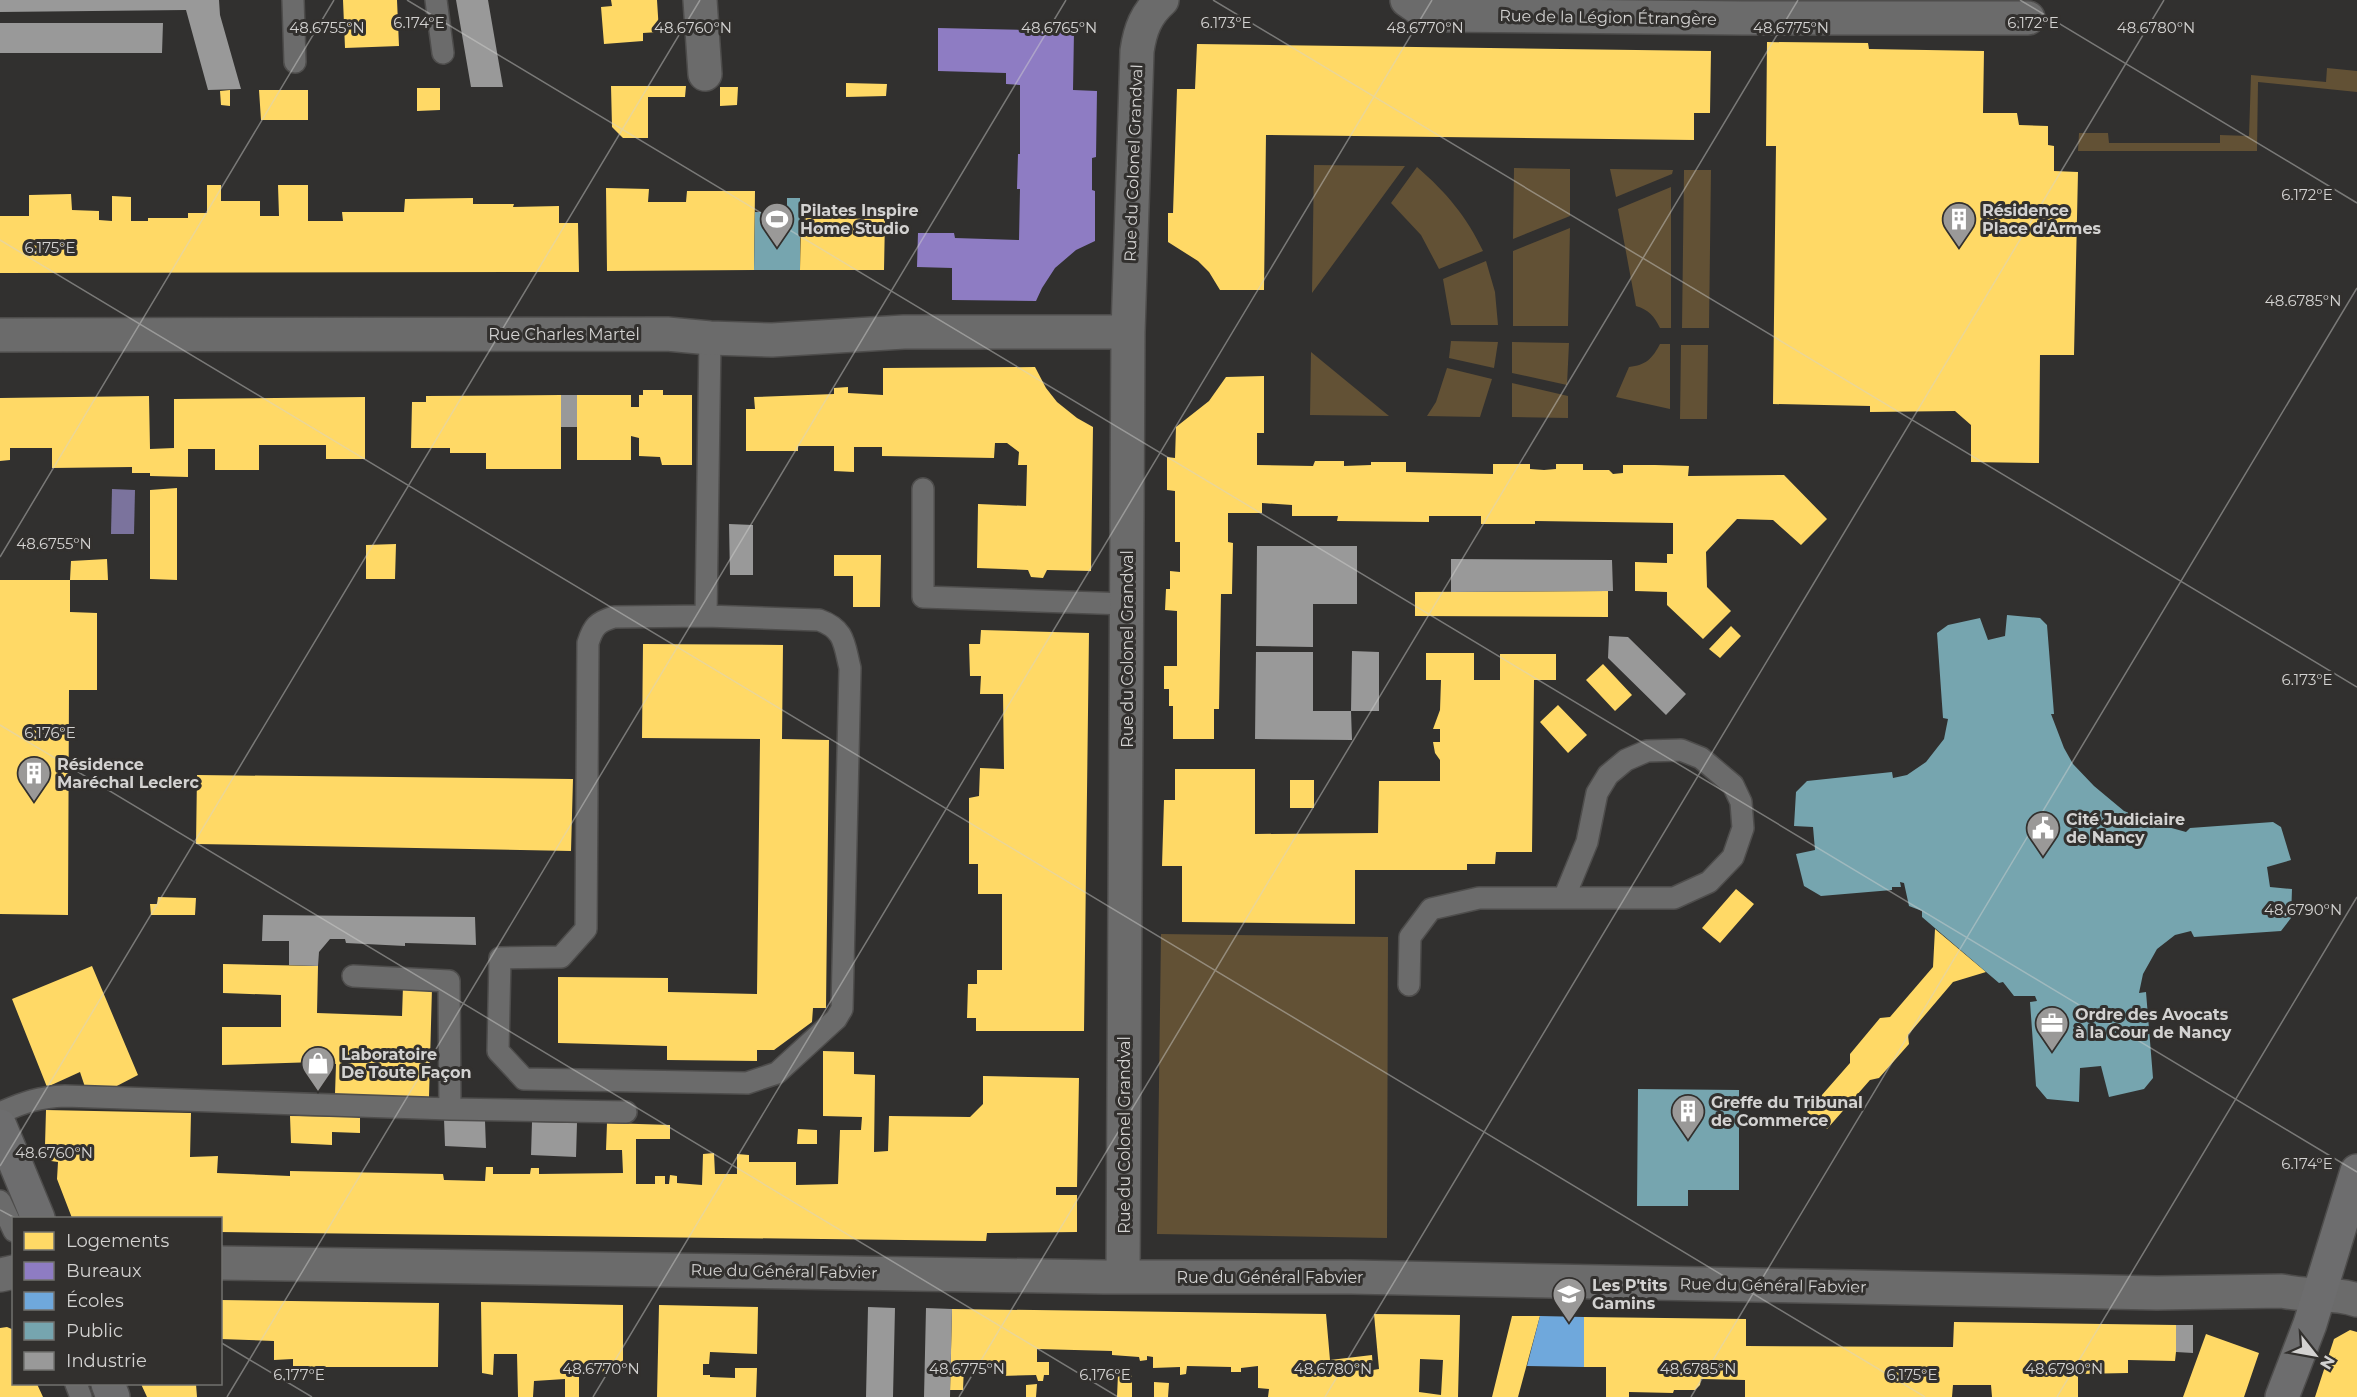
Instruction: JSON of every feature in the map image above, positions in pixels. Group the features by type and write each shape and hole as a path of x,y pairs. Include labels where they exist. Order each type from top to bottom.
{"street":[{"path":"700,0 705,74"},
{"name":"Rue de la Légion Étrangère","path":"1407,0 1417,7 1440,15 2028,18"},
{"name":"Rue du Colonel Grandval","path":"1123,1277 1128,332 1137,51 1153,11"},
{"name":"Rue Charles Martel","path":"0,335 668,334 710,338 772,339 904,332 1128,332"},
{"path":"0,1126 38,1217"},
{"path":"2282,1397 2310,1324 2357,1172"},
{"name":"Rue du Général Fabvier","path":"222,1263 1123,1277 1351,1277 2157,1293 2282,1291 2318,1296 2342,1296 2357,1300"}],"lane":[{"path":"293,0 295,62"},
{"path":"436,0 443,53"},
{"path":"706,616 710,338"},
{"path":"923,489 924,597 1127,604"},
{"path":"706,616 819,620 839,631 844,643 850,668 842,1009 836,1019 777,1073 747,1083 524,1078 498,1051 500,958 561,957 586,929 588,643 593,627 600,621 614,617 706,616"},
{"path":"1409,985 1410,937 1431,909 1479,898 1564,898 1674,898 1709,882 1733,857 1743,828 1741,802 1733,785 1701,758 1681,750 1647,751 1626,760 1608,775 1597,793 1587,842 1564,898"},
{"path":"353,976 449,981 450,1109"},
{"path":"0,1113 27,1101 46,1096 450,1109 626,1112"},
{"path":"0,1201 12,1227"}],"shaded area":[{"path":"2327,68 2357,71 2357,92 2258,82 2257,151 2078,151 2079,133 2108,133 2109,143 2220,143 2220,135 2249,136 2251,75 2326,82"},
{"path":"1314,165 1405,166 1312,293"},
{"path":"1417,167 1455,206 1483,251 1439,269 1421,235 1391,203"},
{"path":"1514,168 1570,169 1570,216 1513,239"},
{"path":"1610,169 1673,170 1672,174 1616,197"},
{"path":"1684,170 1711,170 1709,328 1682,328"},
{"path":"1671,187 1671,328 1660,328 1651,314 1636,306 1618,209"},
{"path":"1570,228 1568,326 1513,326 1513,251"},
{"path":"1486,261 1495,292 1498,325 1451,325 1443,279"},
{"path":"1451,341 1498,342 1494,368 1449,358"},
{"path":"1512,342 1569,343 1567,385 1512,373"},
{"path":"1660,344 1670,344 1670,409 1616,397 1629,367 1640,365 1648,360"},
{"path":"1681,345 1708,345 1707,419 1680,419"},
{"path":"1311,352 1389,416 1310,415"},
{"path":"1447,368 1492,379 1480,417 1427,416 1436,402"},
{"path":"1512,383 1568,396 1568,418 1512,417"},
{"path":"112,489 135,490 134,534 111,534"},
{"path":"1161,934 1388,937 1387,1238 1157,1234"}],"building: Logements":[{"path":"343,0 397,0 399,46 345,48"},
{"path":"611,0 657,0 659,32 643,33 643,41 604,44 601,7 612,6"},
{"path":"1767,42 1868,43 1869,49 1984,51 1983,113 2017,113 2019,125 2048,126 2048,145 2054,146 2054,171 2078,172 2074,355 2040,355 2039,463 1971,462 1971,425 1955,411 1870,412 1870,406 1773,404 1776,146 1766,146"},
{"path":"1197,44 1711,51 1710,113 1694,113 1694,140 1266,135 1264,290 1220,290 1209,272 1198,261 1168,242 1168,213 1173,213 1177,89 1195,89"},
{"path":"846,83 887,84 886,96 846,97"},
{"path":"611,86 686,86 685,97 648,97 648,138 623,138 612,127"},
{"path":"720,87 738,87 737,105 720,106"},
{"path":"417,88 440,88 440,110 417,111"},
{"path":"230,90 230,106 221,105 220,91"},
{"path":"259,90 308,90 308,120 261,120"},
{"path":"207,185 221,185 221,201 260,201 260,216 279,216 278,185 308,185 308,221 343,221 342,212 404,212 405,199 473,198 473,204 514,204 513,207 559,206 559,223 578,223 579,272 0,273 0,216 29,216 29,195 71,194 72,210 99,211 99,220 112,221 112,196 131,197 131,221 148,221 148,218 188,218 188,213 207,213"},
{"path":"606,188 649,189 648,202 686,202 687,191 755,191 754,270 607,271"},
{"path":"801,218 885,219 884,270 800,270"},
{"path":"1035,367 1046,388 1057,402 1093,427 1091,571 1047,570 1043,578 1031,577 1028,570 977,568 978,504 1026,506 1027,465 1018,465 1019,452 1007,443 995,443 994,458 882,456 882,447 854,447 854,472 834,471 834,446 798,446 798,451 746,451 746,409 755,409 754,397 834,394 834,388 848,387 848,393 883,395 883,368"},
{"path":"1264,376 1264,433 1257,433 1257,465 1313,466 1315,461 1344,461 1344,466 1371,465 1371,462 1406,462 1406,472 1493,474 1493,464 1530,464 1530,469 1544,470 1556,469 1556,464 1583,464 1583,470 1609,470 1613,474 1623,473 1623,465 1655,465 1689,466 1688,476 1784,475 1827,519 1801,545 1773,520 1737,519 1706,552 1707,587 1731,611 1703,639 1667,605 1667,592 1635,591 1635,562 1667,563 1667,554 1673,554 1673,523 1535,521 1535,524 1481,524 1481,516 1429,516 1429,522 1337,521 1338,516 1292,516 1292,505 1262,503 1262,513 1228,513 1228,542 1233,543 1232,594 1221,594 1219,709 1214,709 1214,739 1173,739 1173,706 1169,706 1169,689 1164,689 1164,666 1177,666 1177,611 1165,610 1166,589 1170,589 1170,571 1180,572 1180,542 1175,542 1175,491 1167,490 1167,457 1175,458 1176,427 1209,401 1226,377"},
{"path":"643,390 663,390 663,395 692,395 692,465 662,465 660,457 639,456 639,438 631,436 631,460 577,460 577,395 631,395 631,407 639,407 639,395 643,395"},
{"path":"561,395 561,469 486,469 486,453 450,453 450,448 411,448 412,402 426,402 426,396"},
{"path":"149,396 150,449 174,448 174,399 365,397 365,459 326,459 326,445 259,445 259,470 215,470 215,449 188,449 188,477 132,473 132,467 52,468 52,448 10,448 10,460 0,461 0,398"},
{"path":"177,488 177,580 150,579 150,490"},
{"path":"396,544 395,579 366,579 366,545"},
{"path":"834,555 881,555 880,607 853,607 853,576 834,576"},
{"path":"107,559 108,580 70,580 71,561"},
{"name":"Résidence Maréchal Leclerc","path":"0,580 70,580 70,612 97,613 97,690 69,690 68,915 0,914"},
{"path":"1608,591 1608,617 1415,616 1415,592"},
{"path":"1731,626 1741,636 1720,658 1709,649"},
{"path":"981,630 1089,633 1084,1031 976,1031 976,1018 967,1018 968,984 977,984 977,970 1002,970 1002,894 978,894 978,864 969,864 969,798 979,796 980,768 1004,769 1003,694 980,694 981,676 970,676 969,644 980,644"},
{"path":"643,644 783,645 782,739 829,740 826,1008 813,1008 812,1022 774,1050 757,1050 757,1061 667,1060 667,1046 558,1043 558,977 668,978 668,992 757,994 760,739 642,738"},
{"path":"1426,653 1474,653 1474,680 1500,680 1500,654 1556,654 1556,680 1534,680 1532,852 1496,852 1495,864 1467,864 1467,870 1355,870 1355,924 1182,922 1182,866 1162,866 1164,800 1175,800 1175,769 1255,769 1255,834 1378,833 1379,781 1440,781 1440,760 1435,753 1433,742 1440,742 1440,729 1433,729 1440,710 1441,680 1426,680"},
{"path":"1603,664 1632,695 1615,711 1586,680"},
{"path":"1558,705 1587,735 1568,753 1540,722"},
{"path":"197,775 573,779 571,851 196,844"},
{"path":"1290,780 1314,780 1314,808 1290,808"},
{"path":"1736,889 1754,904 1720,943 1702,928"},
{"path":"158,897 196,898 195,915 151,915 150,904 157,904"},
{"path":"1935,929 1986,972 1953,982 1908,1035 1909,1044 1879,1078 1870,1080 1827,1129 1807,1112 1850,1063 1850,1054 1880,1018 1890,1017 1933,967"},
{"path":"223,964 318,966 317,1013 402,1016 403,986 432,988 429,1097 335,1094 336,1064 317,1062 222,1065 222,1027 281,1027 281,995 223,993"},
{"path":"92,966 138,1075 111,1089 85,1087 80,1072 47,1087 12,999"},
{"path":"823,1051 854,1052 854,1074 875,1075 874,1152 888,1151 889,1116 970,1117 983,1104 983,1076 1079,1078 1077,1187 1056,1187 1056,1195 1077,1195 1077,1232 987,1233 986,1241 222,1232 222,1217 72,1217 57,1179 58,1162 51,1161 50,1145 45,1145 46,1110 191,1113 190,1157 218,1156 217,1173 290,1176 290,1171 443,1174 444,1180 485,1181 486,1167 493,1167 493,1174 530,1174 531,1168 539,1168 539,1174 623,1173 622,1150 606,1150 607,1123 670,1125 670,1139 636,1139 636,1184 655,1184 655,1176 665,1176 665,1184 669,1184 670,1175 677,1176 677,1183 702,1185 703,1154 714,1153 715,1174 737,1174 737,1154 749,1155 749,1162 796,1162 796,1185 838,1184 840,1130 861,1130 862,1117 823,1116"},
{"path":"290,1116 360,1117 360,1133 332,1132 332,1145 291,1143"},
{"path":"798,1129 817,1130 817,1144 797,1144"},
{"path":"222,1300 439,1303 438,1367 293,1367 293,1359 274,1360 274,1341 222,1339"},
{"path":"481,1302 623,1305 623,1372 594,1371 594,1363 579,1364 579,1397 565,1397 565,1379 534,1381 533,1397 518,1397 517,1354 494,1354 493,1375 482,1373"},
{"path":"659,1305 758,1307 757,1354 710,1352 709,1364 703,1364 703,1375 710,1375 710,1377 735,1378 735,1368 757,1368 756,1397 657,1397"},
{"path":"952,1309 1326,1314 1330,1360 1372,1355 1373,1370 1379,1369 1374,1314 1460,1315 1458,1397 1268,1397 1269,1389 1258,1388 1258,1366 1241,1368 1241,1372 1231,1372 1231,1367 1187,1366 1186,1374 1180,1375 1180,1367 1153,1368 1153,1357 1147,1356 1147,1360 1140,1361 1139,1357 1112,1355 1112,1351 1037,1349 1037,1362 1049,1362 1049,1375 1044,1375 1043,1381 1038,1381 1036,1375 1001,1376 1001,1365 964,1365 963,1390 950,1390","holes":["1420,1359 1443,1360 1441,1395 1419,1392"]},
{"path":"1512,1316 1540,1316 1518,1397 1492,1397"},
{"path":"1584,1317 1746,1319 1746,1346 1953,1347 1954,1322 2176,1325 2176,1352 2175,1361 2128,1360 2128,1373 2078,1374 2078,1397 1992,1397 1991,1385 1953,1385 1952,1397 1745,1397 1745,1380 1701,1379 1700,1385 1695,1390 1674,1390 1673,1393 1629,1392 1629,1397 1606,1397 1606,1367 1584,1367"},
{"path":"0,1328 12,1329 12,1385 37,1385 43,1397 0,1397"},
{"path":"2350,1330 2357,1332 2357,1397 2315,1397 2334,1339"},
{"path":"2206,1334 2259,1353 2244,1397 2183,1397"},
{"path":"1118,1374 1132,1374 1132,1397 1117,1397"},
{"path":"1154,1382 1169,1383 1168,1397 1154,1397"},
{"path":"1037,1384 1036,1397 1026,1397 1026,1385"},
{"path":"141,1385 196,1385 197,1397 147,1397"}],"building: Bureaux":[{"path":"938,28 1074,31 1073,90 1097,91 1096,157 1092,158 1092,190 1095,191 1095,241 1076,250 1055,268 1036,301 952,300 952,268 917,267 918,233 954,233 955,238 1019,240 1020,189 1017,189 1018,154 1020,154 1020,85 1006,84 1006,73 938,71"}],"building: Écoles":[{"path":"1540,1316 1584,1317 1584,1367 1527,1366"}],"building: Public":[{"path":"787,198 800,198 800,270 754,270 755,212 787,213"},
{"name":"Cité Judiciaire de Nancy","path":"2007,615 2040,618 2047,625 2054,714 2051,714 2073,764 2094,786 2124,811 2186,832 2190,828 2273,822 2281,827 2291,860 2267,867 2270,887 2292,889 2291,918 2281,931 2194,937 2191,931 2175,935 2157,949 2143,974 2139,993 2146,992 2153,1078 2144,1089 2109,1097 2101,1066 2080,1068 2079,1102 2047,1099 2036,1086 2030,1002 2037,1001 2035,996 2014,996 2003,982 1999,983 1922,917 1922,911 1909,906 1904,883 1900,882 1901,887 1892,887 1892,890 1821,896 1804,886 1796,854 1815,850 1813,827 1794,826 1796,792 1807,781 1892,772 1893,778 1907,775 1926,762 1944,739 1948,719 1943,718 1937,633 1948,625 1980,618 1988,640 2005,636"},
{"name":"Greffe du Tribunal de Commerce","path":"1638,1089 1739,1090 1739,1190 1688,1190 1688,1206 1637,1206"}],"building: Industrie":[{"path":"0,0 219,0 220,15 241,89 208,90 186,10 0,12"},
{"path":"456,0 488,0 503,87 471,87"},
{"path":"0,23 163,23 162,53 0,53"},
{"path":"561,395 577,395 577,427 561,427"},
{"path":"729,524 753,525 753,575 730,575"},
{"path":"1257,546 1357,546 1357,604 1313,604 1313,647 1256,646"},
{"path":"1451,559 1612,560 1613,591 1451,592"},
{"path":"1609,636 1628,637 1686,694 1666,715 1608,658"},
{"path":"1352,651 1379,652 1379,711 1351,711"},
{"path":"1256,652 1313,652 1313,711 1351,711 1352,740 1255,739"},
{"path":"263,915 475,917 476,945 405,943 405,946 346,943 345,939 330,939 319,952 318,966 289,965 289,941 262,941"},
{"path":"444,1119 485,1121 486,1148 445,1146"},
{"path":"532,1122 577,1123 576,1157 531,1155"},
{"path":"868,1307 895,1308 893,1397 866,1397"},
{"path":"926,1308 952,1309 950,1397 924,1397"},
{"path":"2176,1325 2193,1325 2193,1353 2176,1352"}],"place":[{"name":"Pilates Inspire Home Studio","path":"777,248"},
{"name":"Résidence Place d'Armes","path":"1959,248"},
{"name":"Résidence Maréchal Leclerc","path":"34,802"},
{"name":"Cité Judiciaire de Nancy","path":"2043,857"},
{"name":"Ordre des Avocats à la Cour de Nancy","path":"2052,1052"},
{"name":"Laboratoire De Toute Façon","path":"318,1092"},
{"name":"Greffe du Tribunal de Commerce","path":"1688,1140"},
{"name":"Les P'tits Gamins","path":"1569,1323"}]}
